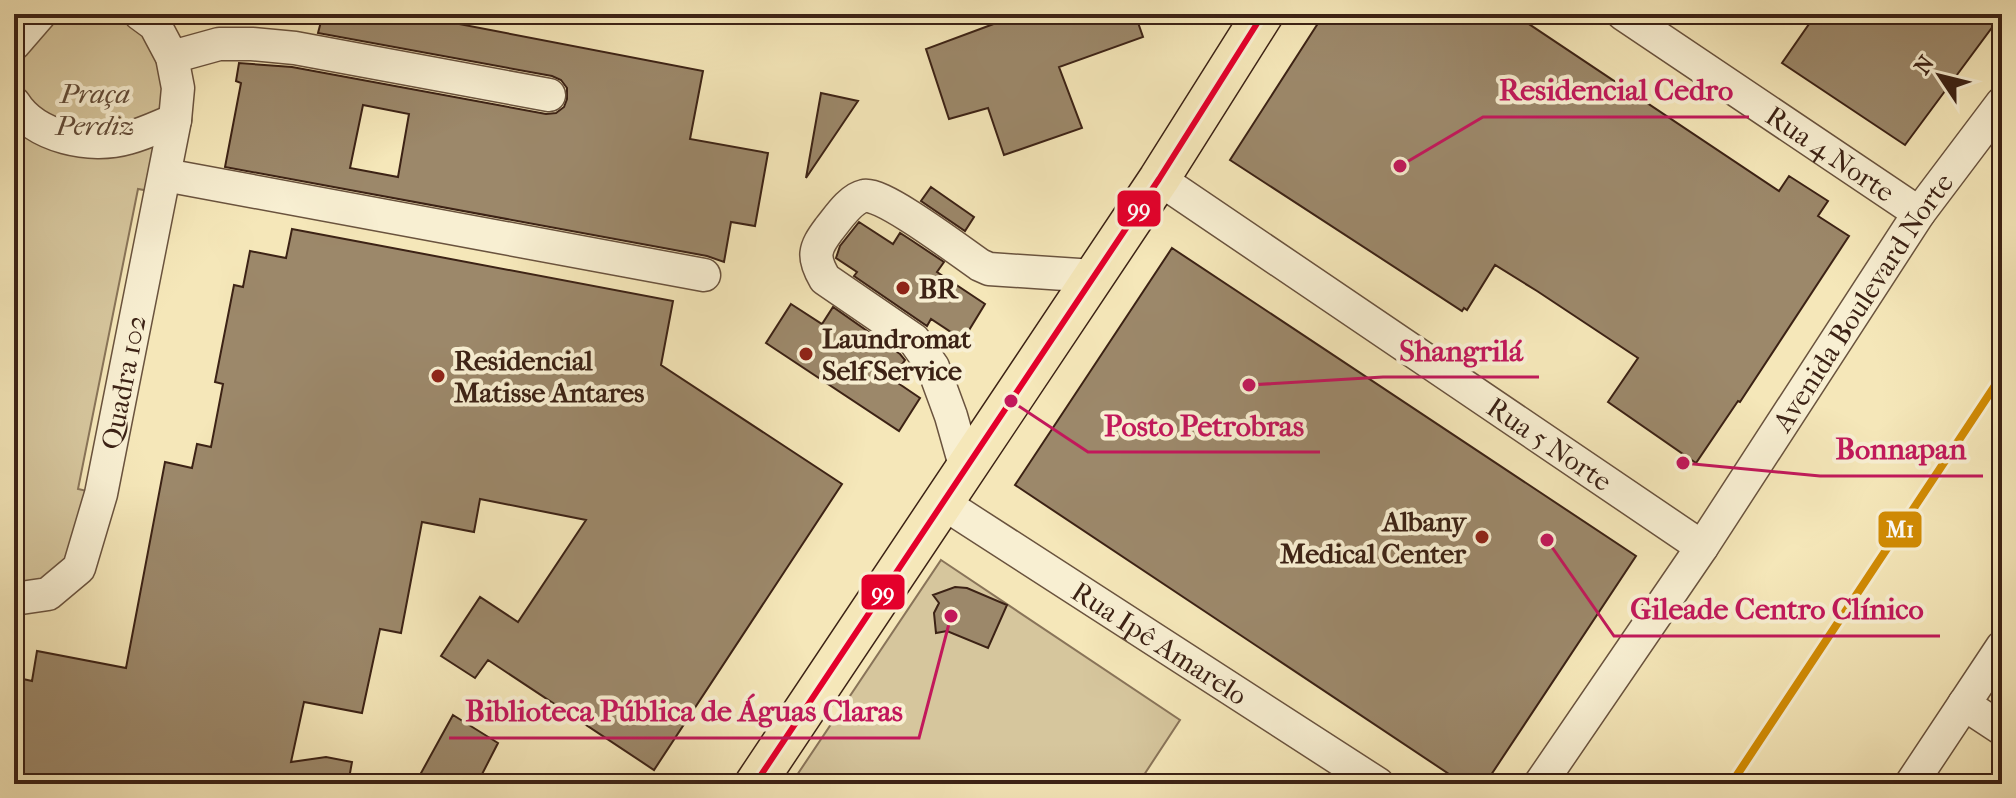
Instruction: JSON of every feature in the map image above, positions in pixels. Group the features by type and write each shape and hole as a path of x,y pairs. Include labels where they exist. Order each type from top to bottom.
{"main road":[{"path":"755,784 1159,179 1263,14"}],"street":[{"name":"Quadra 102","path":"14,599 48,594 79,568 99,507 165,175 178,88 172,57 155,25 140,14"},
{"name":"Rua 4 Norte","path":"1623,14 1919,213"},
{"path":"172,57 219,44 295,48 549,95"},
{"path":"14,103 18,110 45,131 83,142 125,139 175,120"},
{"name":"Avenida Boulevard Norte","path":"1540,784 1702,547 1919,213 2002,103"},
{"path":"165,175 704,275"},
{"name":"Rua 5 Norte","path":"1159,179 1702,547"},
{"path":"966,469 933,367 914,340 825,279 817,266 815,253 821,240 853,202 860,196 870,195 898,209 989,269 1094,276"},
{"name":"Rua Ipê Amarelo","path":"943,503 1378,784"},
{"path":"1911,784 2002,647"},
{"path":"1964,704 2002,729"}],"green space":[{"name":"Praça Perdiz","path":"40,14 140,14 172,57 161,193 138,189 78,489 101,494 79,568 14,599 14,44"},
{"path":"941,560 1180,720 1138,784 791,784"}],"building":[{"path":"323,14 407,14 703,71 690,139 768,153 755,226 731,222 724,262 707,256 225,167 241,83 236,81 239,63 292,67 546,114 556,113 564,107 567,99 567,88 561,80 552,76 318,33","holes":["363,105 409,114 398,177 350,168"]},
{"path":"1006,14 1135,14 1143,37 1059,67 1082,128 1004,155 988,108 949,119 926,49 1007,19"},
{"path":"1324,14 1514,14 1779,191 1789,176 1828,201 1818,216 1849,236 1696,463 1608,402 1638,358 1537,291 1495,265 1467,310 1464,308 1462,311 1230,160"},
{"path":"1816,14 2002,14 1905,145 1782,63"},
{"path":"821,93 858,101 806,178"},
{"path":"931,187 974,217 965,231 921,201"},
{"path":"859,222 893,244 900,233 911,240 944,262 937,272 985,304 963,340 931,319 927,326 854,276 857,272 836,258 840,246"},
{"path":"292,229 673,301 661,365 842,484 654,770 488,660 475,678 441,656 480,597 518,622 586,520 480,499 474,532 422,522 401,633 380,629 362,713 304,702 291,762 326,757 352,762 348,784 14,784 14,677 32,681 37,651 126,668 165,462 192,468 197,444 211,447 223,384 215,382 234,285 243,287 250,251 286,258"},
{"path":"1172,248 1636,556 1485,784 1464,784 1015,485"},
{"path":"791,304 822,324 833,307 900,354 905,360 895,381 920,398 899,431 766,343"},
{"path":"955,587 967,588 1007,605 988,648 947,631 936,633 934,613 939,603 933,595"},
{"path":"453,715 498,743 477,784 415,784"}],"transit line":[{"name":"99","path":"755,784 1159,179 1263,14"},
{"name":"M1","path":"1731,784 2002,375"}],"place":[{"name":"Residencial Cedro","path":"1400,166"},
{"name":"BR","path":"903,288"},
{"name":"Laundromat Self Service","path":"806,354"},
{"name":"Residencial Matisse Antares","path":"438,376"},
{"name":"Shangrilá","path":"1249,385"},
{"name":"Posto Petrobras","path":"1011,401"},
{"name":"Bonnapan","path":"1683,463"},
{"name":"Albany Medical Center","path":"1482,537"},
{"name":"Gileade Centro Clínico","path":"1547,540"},
{"name":"Biblioteca Pública de Águas Claras","path":"951,616"}]}
